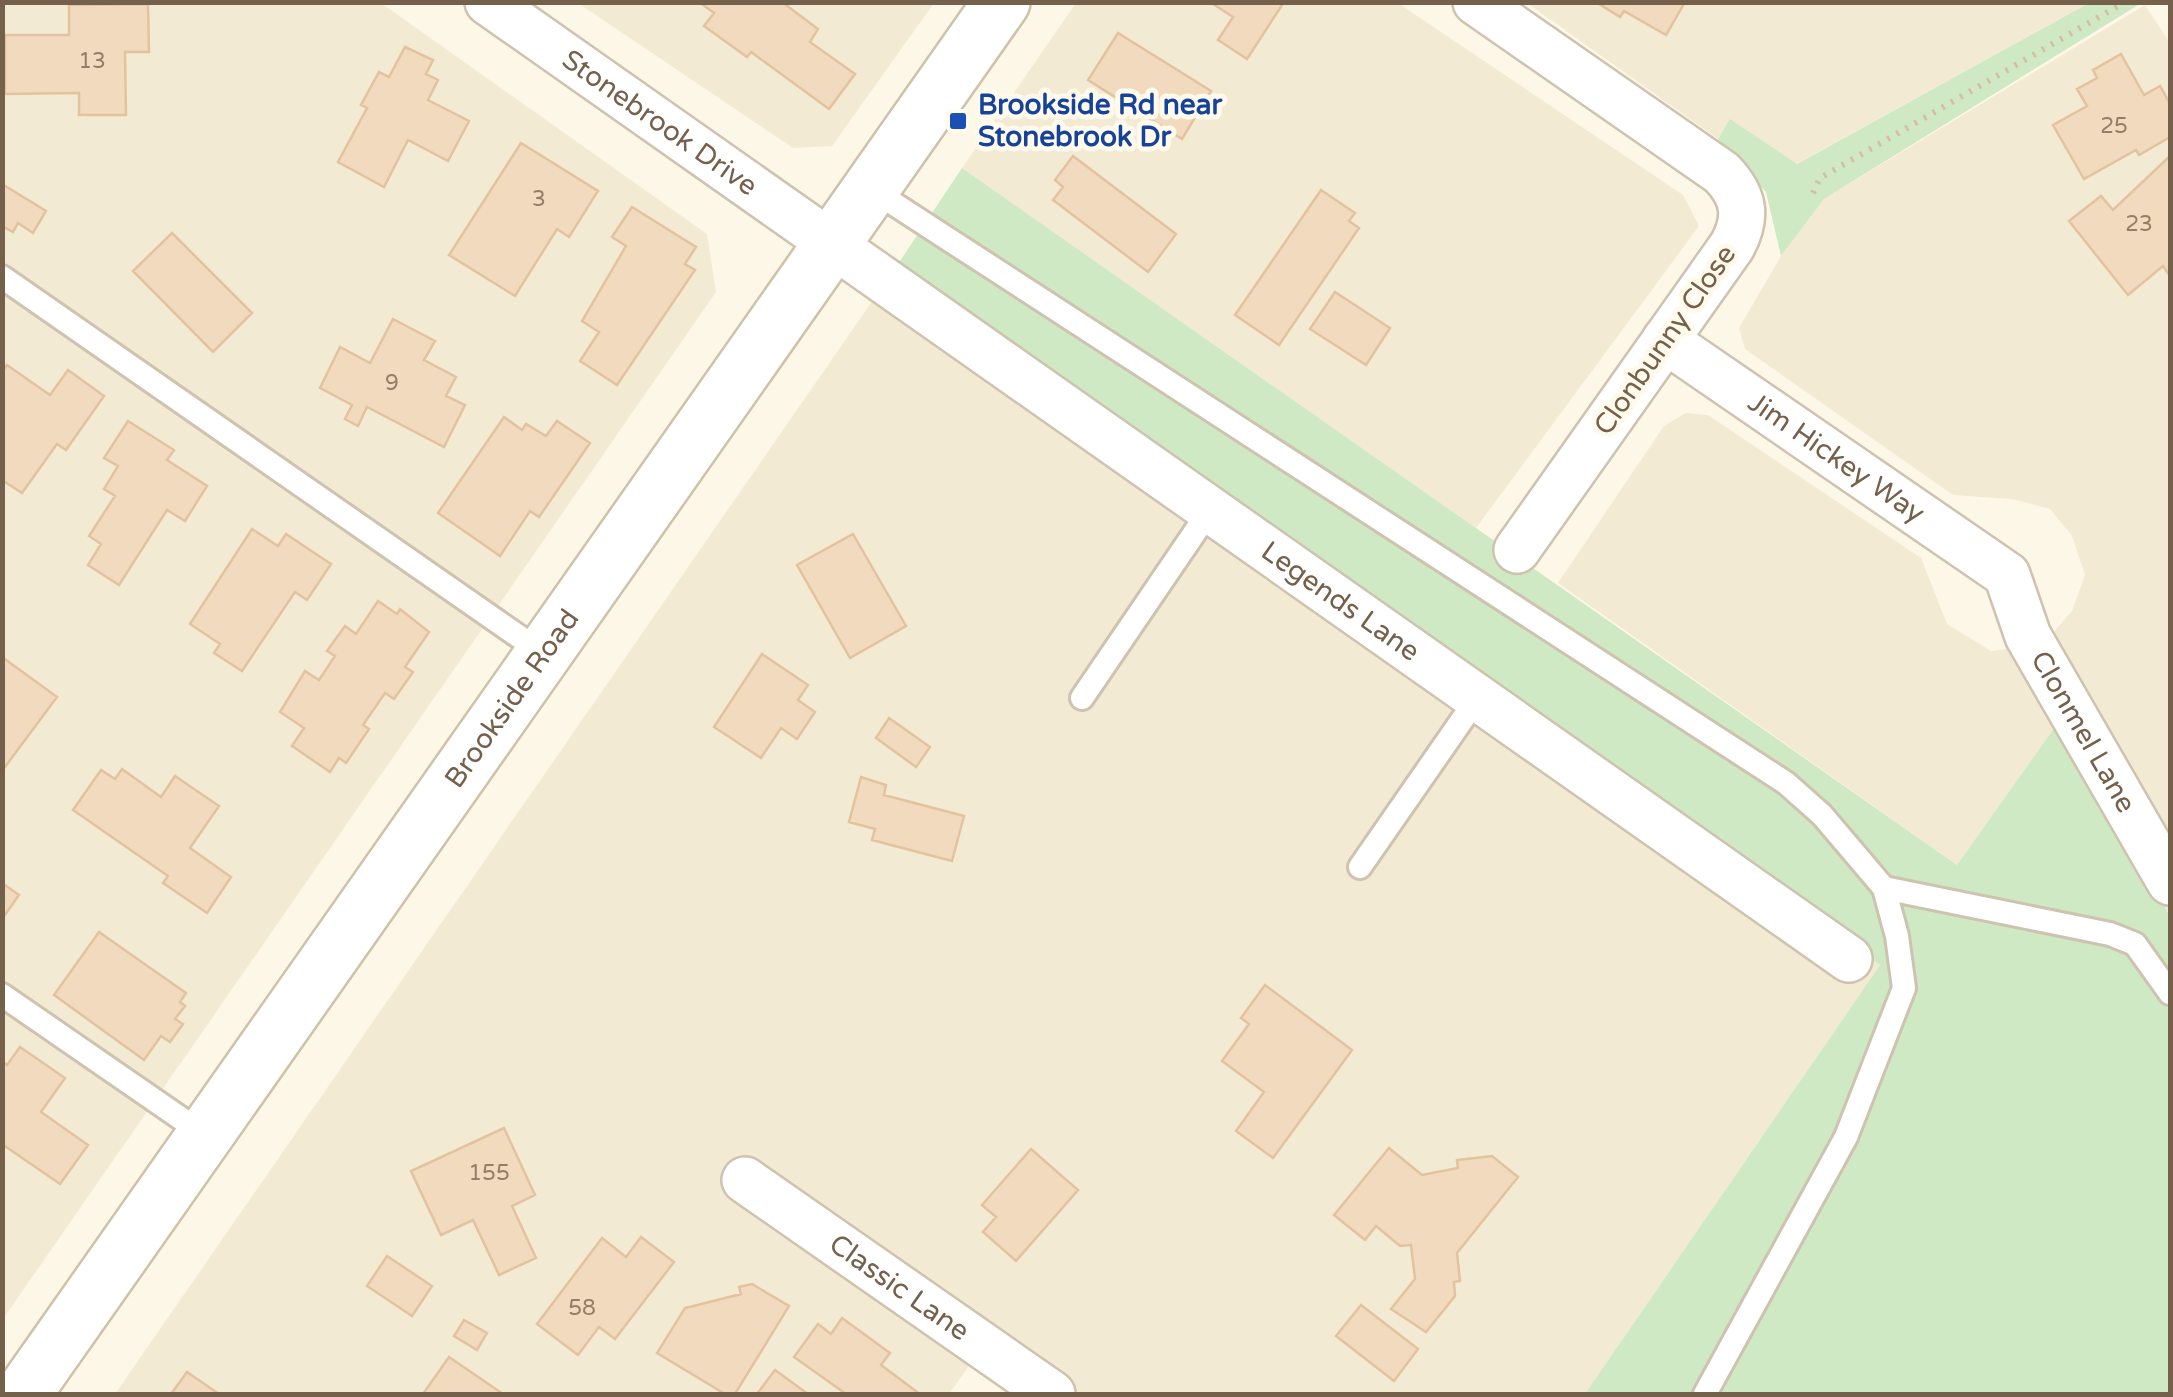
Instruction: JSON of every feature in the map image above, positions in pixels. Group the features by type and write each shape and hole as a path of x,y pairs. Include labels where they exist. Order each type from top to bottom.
{"street":[{"name":"Stonebrook Drive","path":"488,2 833,244"},
{"name":"Brookside Road","path":"23,1394 1002,2"},
{"name":"Clonbunny Close","path":"1489,6 1722,173 1739,191 1744,213 1739,233 1517,550"},
{"name":"Legends Lane","path":"833,244 1848,958"},
{"name":"Jim Hickey Way","path":"1665,340 2006,574"},
{"name":"Clonmel Lane","path":"2006,574 2028,636 2170,882"},
{"name":"Classic Lane","path":"745,1180 1052,1394"}],"lane":[{"path":"871,188 1786,783 1822,815 1884,888 1897,936 1904,988 1846,1137 1710,1390"},
{"path":"2,277 544,654"},
{"path":"1082,698 1210,510"},
{"path":"1360,867 1478,698"},
{"path":"1884,888 2123,939 2136,944 2151,961 2170,993"},
{"path":"2,995 205,1135"}],"path":[{"path":"1814,192 1820,178 2125,2"}],"shaded area":[{"path":"3,3 381,3 707,234 716,292 3,1319"},
{"path":"578,3 934,3 832,146 793,148"},
{"path":"1076,3 1398,3 1683,195 1699,226 1476,528 962,168"},
{"path":"1527,3 2089,3 1796,164 1730,120 1718,139"},
{"path":"2145,5 2170,43 2170,916 2057,724 1957,865 1558,583 1664,426 1686,413 1708,415 1921,558 1947,624 1991,651 2043,644 2072,611 2085,575 2072,536 2050,509 2012,499 1953,495 1745,349 1739,328 1781,256 1824,199"},
{"path":"898,264 1880,965 1585,1394 1017,1394 971,1363 949,1394 115,1394"}],"green space":[{"path":"2143,2 1824,199 1781,256 1766,192 1718,139 1730,119 1797,164 2089,3"},
{"path":"962,168 1957,865 2057,724 2170,916 2170,1394 1585,1394 1880,965 898,264"}],"building":[{"path":"699,2 782,2 818,29 810,42 855,74 829,109 751,52 747,57 704,26 714,13"},
{"path":"1210,2 1284,2 1247,59 1218,40 1233,17"},
{"path":"1596,2 1685,2 1666,35 1624,11 1620,17"},
{"path":"148,4 149,52 125,52 126,115 79,115 79,93 5,94 5,35 69,35 69,5"},
{"path":"1118,33 1211,91 1182,139 1088,80"},
{"path":"405,47 433,60 426,74 438,80 428,100 469,121 448,161 408,140 384,187 338,162 367,108 361,105 379,72 389,77"},
{"path":"2121,54 2144,95 2160,86 2170,104 2170,137 2139,155 2136,150 2084,179 2053,125 2087,106 2077,89 2097,78 2093,70"},
{"path":"521,143 598,191 569,237 557,229 515,296 449,255"},
{"path":"1073,156 1176,234 1148,272 1053,200 1063,187 1055,180"},
{"path":"2170,156 2170,276 2163,266 2128,295 2069,221 2101,196 2113,210"},
{"path":"2,184 46,211 33,233 18,223 13,232 2,226"},
{"path":"1321,190 1355,213 1349,221 1359,228 1279,345 1235,315"},
{"path":"632,207 696,247 685,264 695,270 617,385 580,361 599,332 582,321 626,246 612,237"},
{"path":"172,233 252,313 213,352 133,271"},
{"path":"1335,292 1390,328 1366,365 1310,329"},
{"path":"393,319 435,341 424,360 456,377 446,396 465,405 444,447 367,407 358,426 345,419 352,405 320,388 340,347 370,363"},
{"path":"7,365 50,395 68,370 104,396 66,450 57,444 22,493 2,480 2,372"},
{"path":"504,417 522,430 526,424 546,436 557,421 590,443 539,517 530,511 500,556 438,513"},
{"path":"128,421 174,450 167,460 207,486 185,521 167,510 119,585 88,565 101,544 89,536 115,496 104,489 118,466 104,458"},
{"path":"252,529 278,546 286,534 331,564 307,600 295,592 242,671 214,653 220,644 190,624"},
{"path":"853,534 906,626 850,658 797,565"},
{"path":"378,601 397,614 400,609 429,632 405,667 413,672 394,699 385,693 363,725 369,729 346,763 339,758 330,772 292,746 304,728 280,712 305,671 319,680 335,656 327,651 345,626 356,634"},
{"path":"762,654 808,685 798,700 815,712 797,739 781,728 761,758 714,727"},
{"path":"2,657 57,697 2,771"},
{"path":"889,718 930,747 916,767 876,738"},
{"path":"122,769 161,797 175,776 219,806 190,848 231,877 207,913 163,883 168,876 73,810 101,770 115,779"},
{"path":"861,777 886,785 884,795 964,816 952,861 872,840 875,829 849,822"},
{"path":"2,883 19,895 2,919"},
{"path":"99,932 186,993 180,1002 185,1006 175,1019 183,1024 170,1042 161,1036 144,1060 54,995"},
{"path":"1265,985 1352,1050 1273,1158 1236,1131 1264,1092 1222,1061 1249,1024 1241,1018"},
{"path":"20,1047 65,1078 41,1112 88,1145 60,1184 2,1144 2,1061 7,1065"},
{"path":"504,1128 535,1195 512,1206 536,1258 499,1275 473,1220 441,1235 411,1171"},
{"path":"1389,1148 1422,1175 1458,1168 1457,1160 1492,1156 1518,1177 1457,1253 1460,1281 1454,1282 1455,1296 1426,1332 1391,1309 1415,1279 1411,1245 1400,1246 1376,1226 1365,1240 1334,1215"},
{"path":"1031,1149 1078,1190 1016,1261 983,1232 996,1217 982,1205"},
{"path":"641,1237 674,1262 615,1339 599,1327 578,1355 537,1324 602,1238 626,1257"},
{"path":"387,1256 432,1286 412,1316 367,1286"},
{"path":"752,1284 789,1306 735,1394 725,1394 657,1353 685,1308 741,1294 739,1287"},
{"path":"1361,1305 1418,1349 1394,1381 1336,1336"},
{"path":"842,1318 890,1353 881,1365 915,1394 846,1394 794,1357 818,1324 831,1334"},
{"path":"464,1320 487,1333 477,1350 454,1336"},
{"path":"449,1357 503,1394 423,1394"},
{"path":"775,1370 808,1394 757,1394"},
{"path":"187,1372 219,1394 171,1394"}],"place":[{"name":"Brookside Rd near Stonebrook Dr","path":"958,121"}]}
